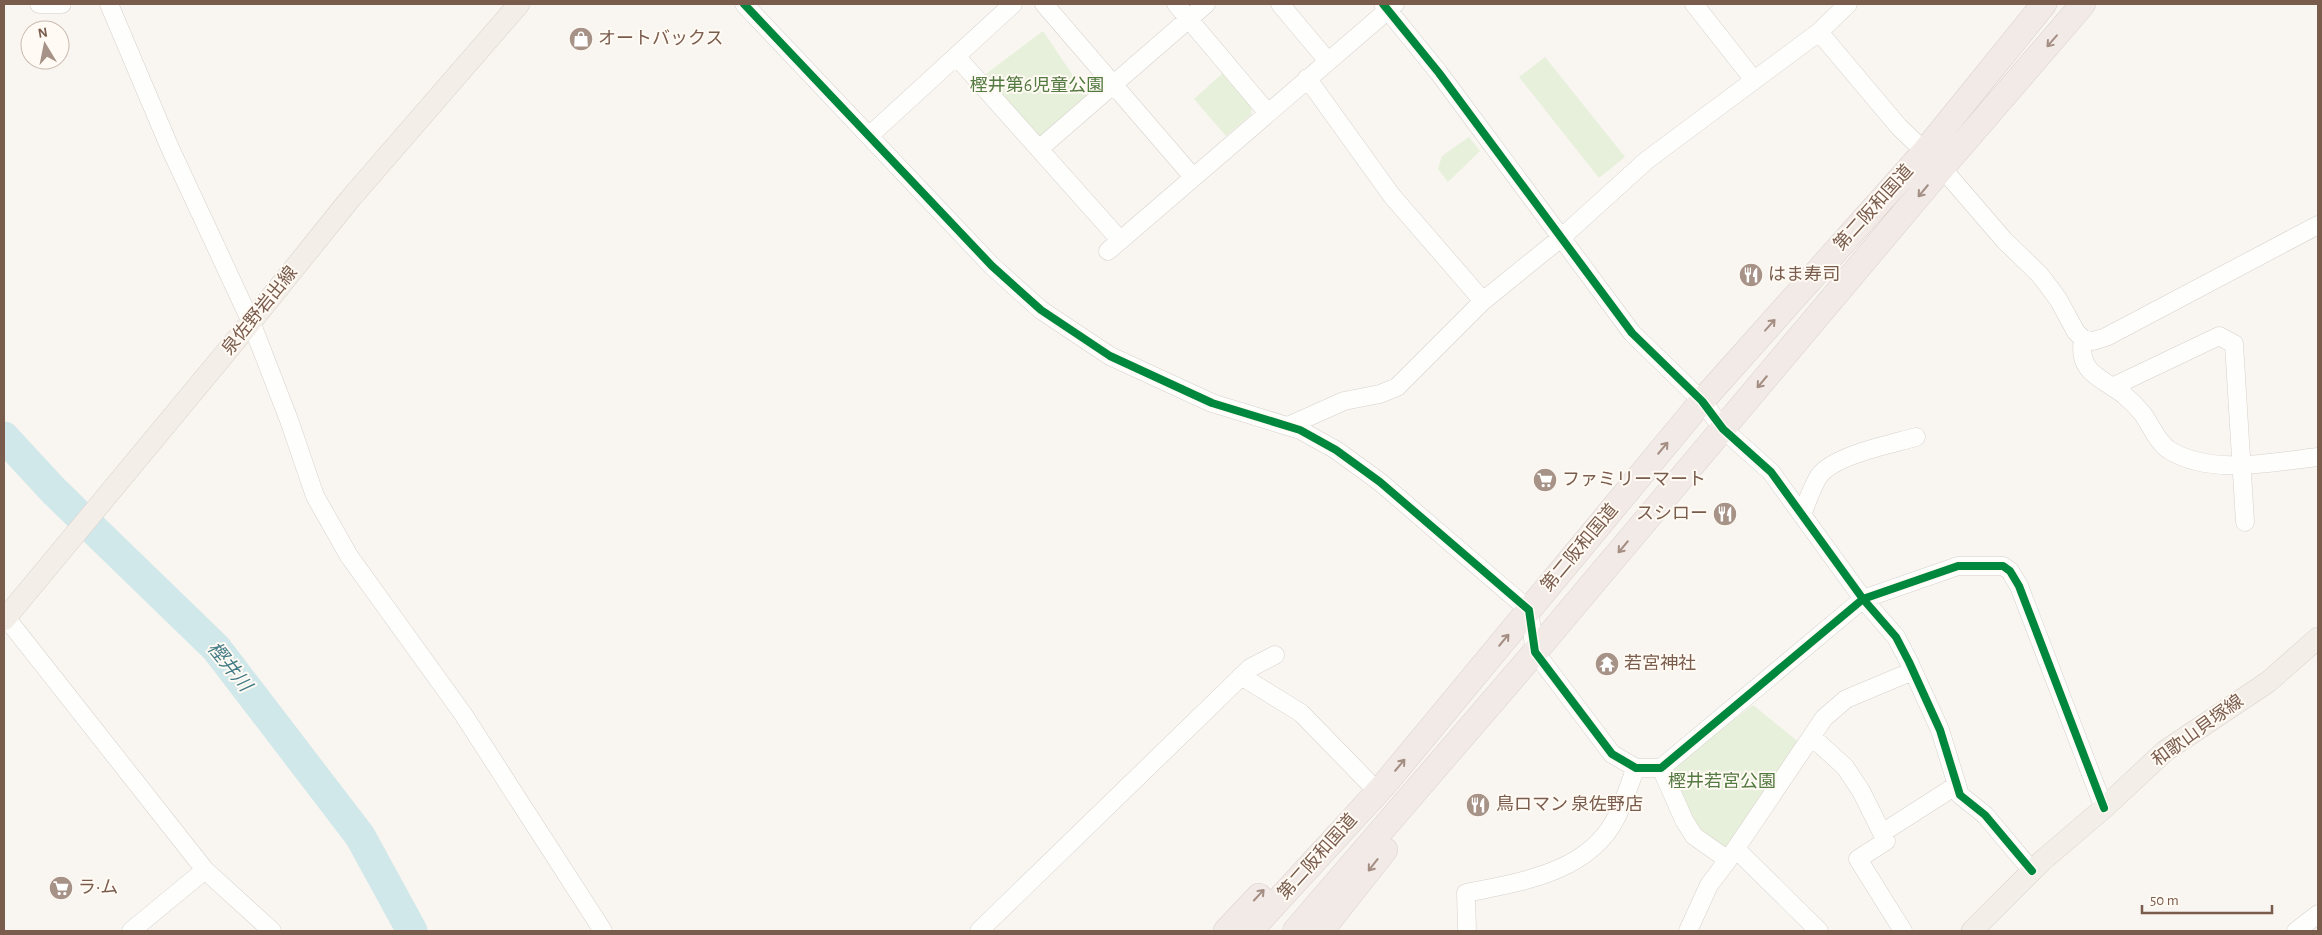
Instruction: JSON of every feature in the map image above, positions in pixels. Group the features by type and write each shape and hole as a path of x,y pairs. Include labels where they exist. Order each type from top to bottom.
{"highway":[{"name":"第二阪和国道","path":"1295,931 1723,429 1933,160 2044,4"},
{"name":"第二阪和国道","path":"1250,931 1379,787 1702,401 2083,4"},
{"path":"1321,931 1398,832 1424,778"},
{"path":"1226,931 1342,805 1379,787"}],"main road":[{"name":"泉佐野岩出線","path":"4,618 22,600 350,199 519,4"},
{"name":"和歌山貝塚線","path":"1972,931 2032,871 2165,751 2268,682 2318,638"}],"street":[{"path":"39,4 62,4"},
{"path":"109,4 170,148 251,322 290,420 314,496 349,556 463,714 603,931"},
{"path":"744,4 992,266 1041,310 1118,360 1212,403 1300,430 1336,450 1380,482 1529,610 1534,652 1612,754 1636,768 1662,768 1863,599 1958,566 2003,566 2010,571 2018,586 2104,808"},
{"path":"869,136 1012,4"},
{"path":"1044,4 1193,177"},
{"path":"1176,4 1267,112"},
{"path":"1039,149 1206,4"},
{"path":"1280,4 1327,60"},
{"path":"1694,4 1753,79"},
{"path":"1288,426 1344,401 1380,394 1397,386 1483,301 1562,236 1647,160 1753,79 1819,32 1848,4"},
{"path":"956,56 1039,149 1114,246 1389,6 1562,236 1632,333 1702,401 1723,429 1771,472 1863,599 1896,637 1940,730 1960,795 1985,815 2032,871"},
{"path":"1819,32 1899,127 1933,160 2004,240 2040,275 2058,299 2076,332 2083,339 2093,341 2106,337 2318,225"},
{"path":"1307,78 1392,196 1483,301"},
{"path":"2112,387 2219,336 2234,344 2245,522"},
{"path":"2083,339 2081,353 2084,362 2094,374 2125,396 2142,414 2160,441 2169,450 2209,466 2242,465 2318,457"},
{"path":"1802,515 1820,475 1832,464 1860,452 1916,438"},
{"path":"4,618 205,870 272,931"},
{"path":"979,931 1250,668 1275,655"},
{"path":"1688,931 1709,885 1824,718 1846,699 1913,671"},
{"path":"1242,676 1301,713 1379,787"},
{"path":"1812,737 1845,767 1861,791 1886,841 1858,859 1903,931"},
{"path":"1466,931 1466,893 1538,878 1573,862 1597,843 1616,819 1636,768"},
{"path":"1662,768 1684,820 1694,836 1732,854 1819,931"},
{"path":"1882,833 1957,785"},
{"path":"131,931 205,870"},
{"path":"2296,931 2318,914"}],"green space":[{"name":"樫井第6児童公園","path":"1043,31 1088,98 1040,142 982,77"},
{"path":"1545,57 1625,157 1599,178 1519,77"},
{"path":"1224,72 1252,103 1251,115 1226,136 1194,99"},
{"path":"1469,137 1480,151 1448,182 1438,169 1442,156"},
{"name":"樫井若宮公園","path":"1753,705 1801,744 1727,851 1695,829 1670,768"}],"waterway":[{"name":"樫井川","path":"4,437 54,491 216,648 360,836 412,931"}],"cycle path":[{"path":"744,4 992,266 1041,310 1110,356 1212,403 1300,430 1336,450 1380,482 1529,610 1535,652 1612,754 1636,768 1661,768 1863,599 1958,566 2003,566 2010,571 2019,586 2104,808"},
{"path":"1383,4 1439,73 1632,333 1702,401 1723,429 1771,472 1863,599 1896,637 1940,730 1960,795 1985,815 2032,871"}],"place":[{"name":"オートバックス","path":"581,39"},
{"name":"はま寿司","path":"1751,275"},
{"name":"ファミリーマート","path":"1545,480"},
{"name":"スシロー","path":"1725,514"},
{"name":"若宮神社","path":"1607,664"},
{"name":"鳥ロマン 泉佐野店","path":"1478,805"},
{"name":"ラ•ム","path":"61,888"}]}
